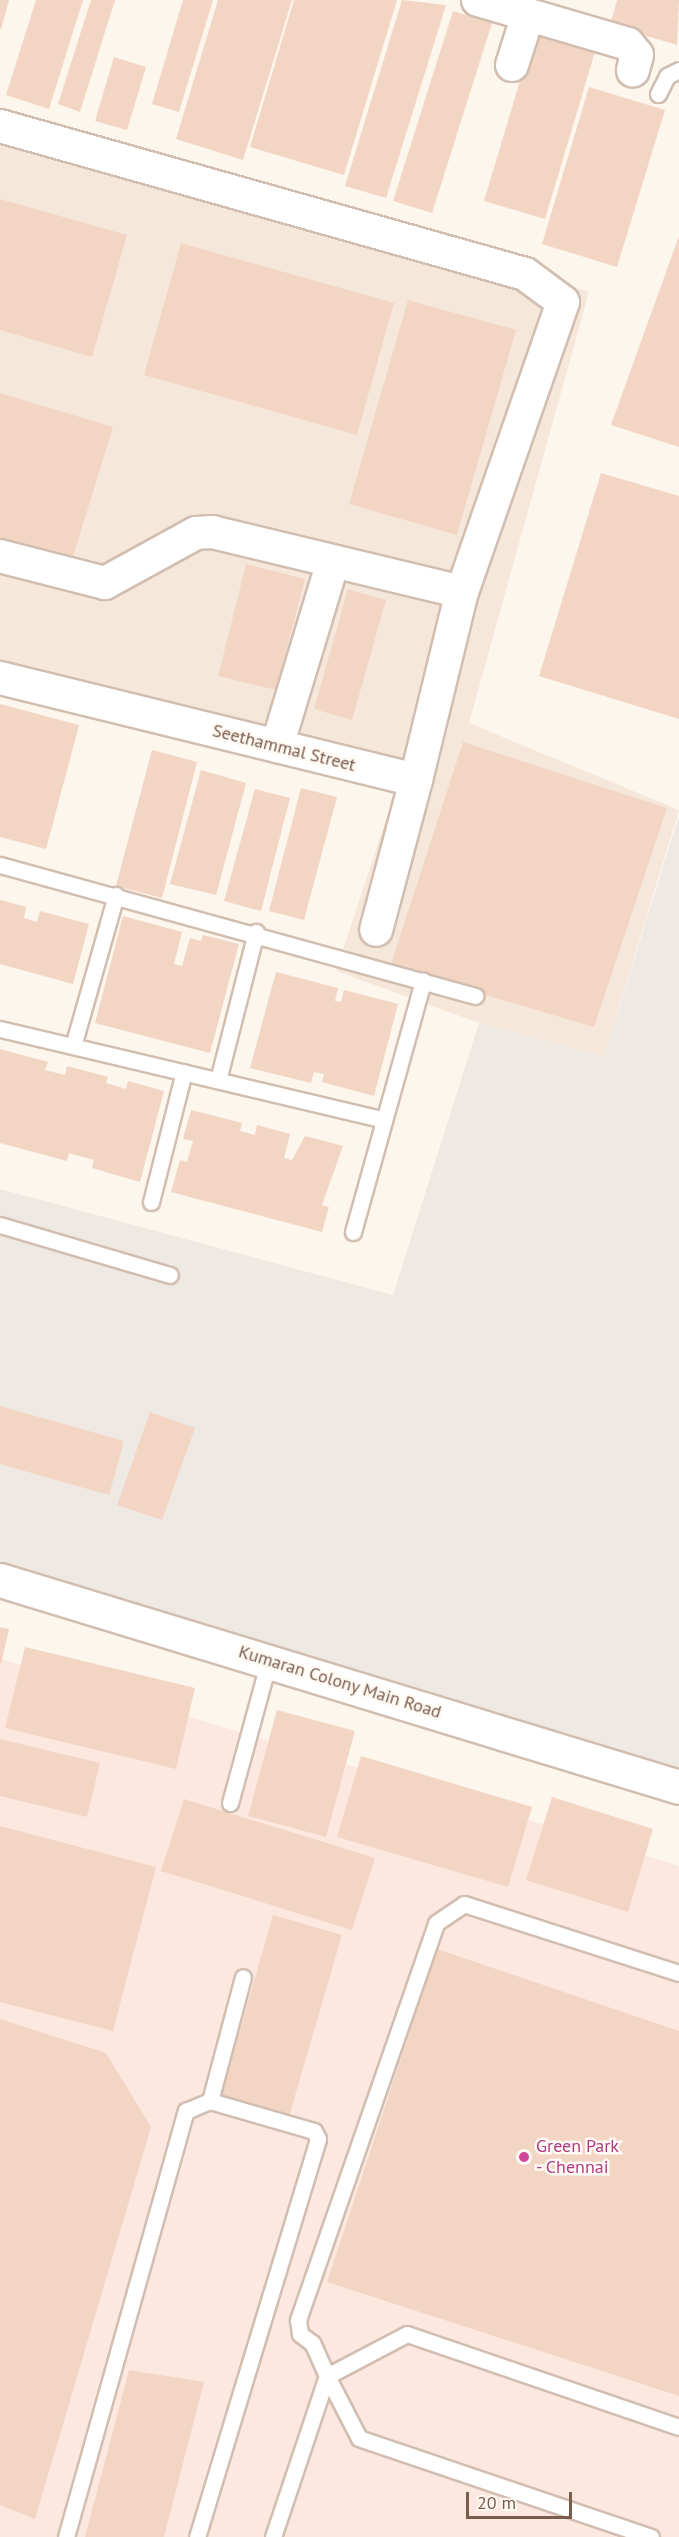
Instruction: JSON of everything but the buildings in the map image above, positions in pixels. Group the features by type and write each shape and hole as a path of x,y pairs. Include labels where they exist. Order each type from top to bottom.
{"street":[{"path":"478,0 628,44 637,56 633,70"},
{"path":"512,65 528,15"},
{"path":"0,126 525,274 553,291 563,302 561,318 462,592 376,930"},
{"path":"0,556 105,583 196,532 213,532 462,592"},
{"path":"277,746 333,562"},
{"name":"Seethammal Street","path":"0,678 416,780"},
{"name":"Kumaran Colony Main Road","path":"0,1580 269,1660 679,1787"}],"lane":[{"path":"658,94 667,76 679,70"},
{"path":"0,865 256,932 475,996"},
{"path":"73,1046 116,895"},
{"path":"218,1080 256,932"},
{"path":"353,1232 382,1119 423,981"},
{"path":"0,1029 382,1119"},
{"path":"151,1202 184,1072"},
{"path":"0,1226 170,1275"},
{"path":"230,1803 269,1660"},
{"path":"651,2537 359,2438 312,2343 300,2334 298,2320 442,1914 464,1904 679,1973"},
{"path":"210,2101 243,1977"},
{"path":"66,2537 186,2111 210,2101 314,2131 318,2139 197,2537"},
{"path":"273,2537 327,2376 407,2334 679,2427"}],"shaded area":[{"path":"0,118 589,292 469,723 679,810 604,1056 479,1023 336,971 398,783 0,667"},
{"path":"679,815 679,1786 0,1577 0,1189 393,1295 479,1023 604,1056"},
{"path":"0,1659 679,1866 679,2537 0,2537"}],"place":[{"name":"Green Park - Chennai","path":"524,2157"}]}
